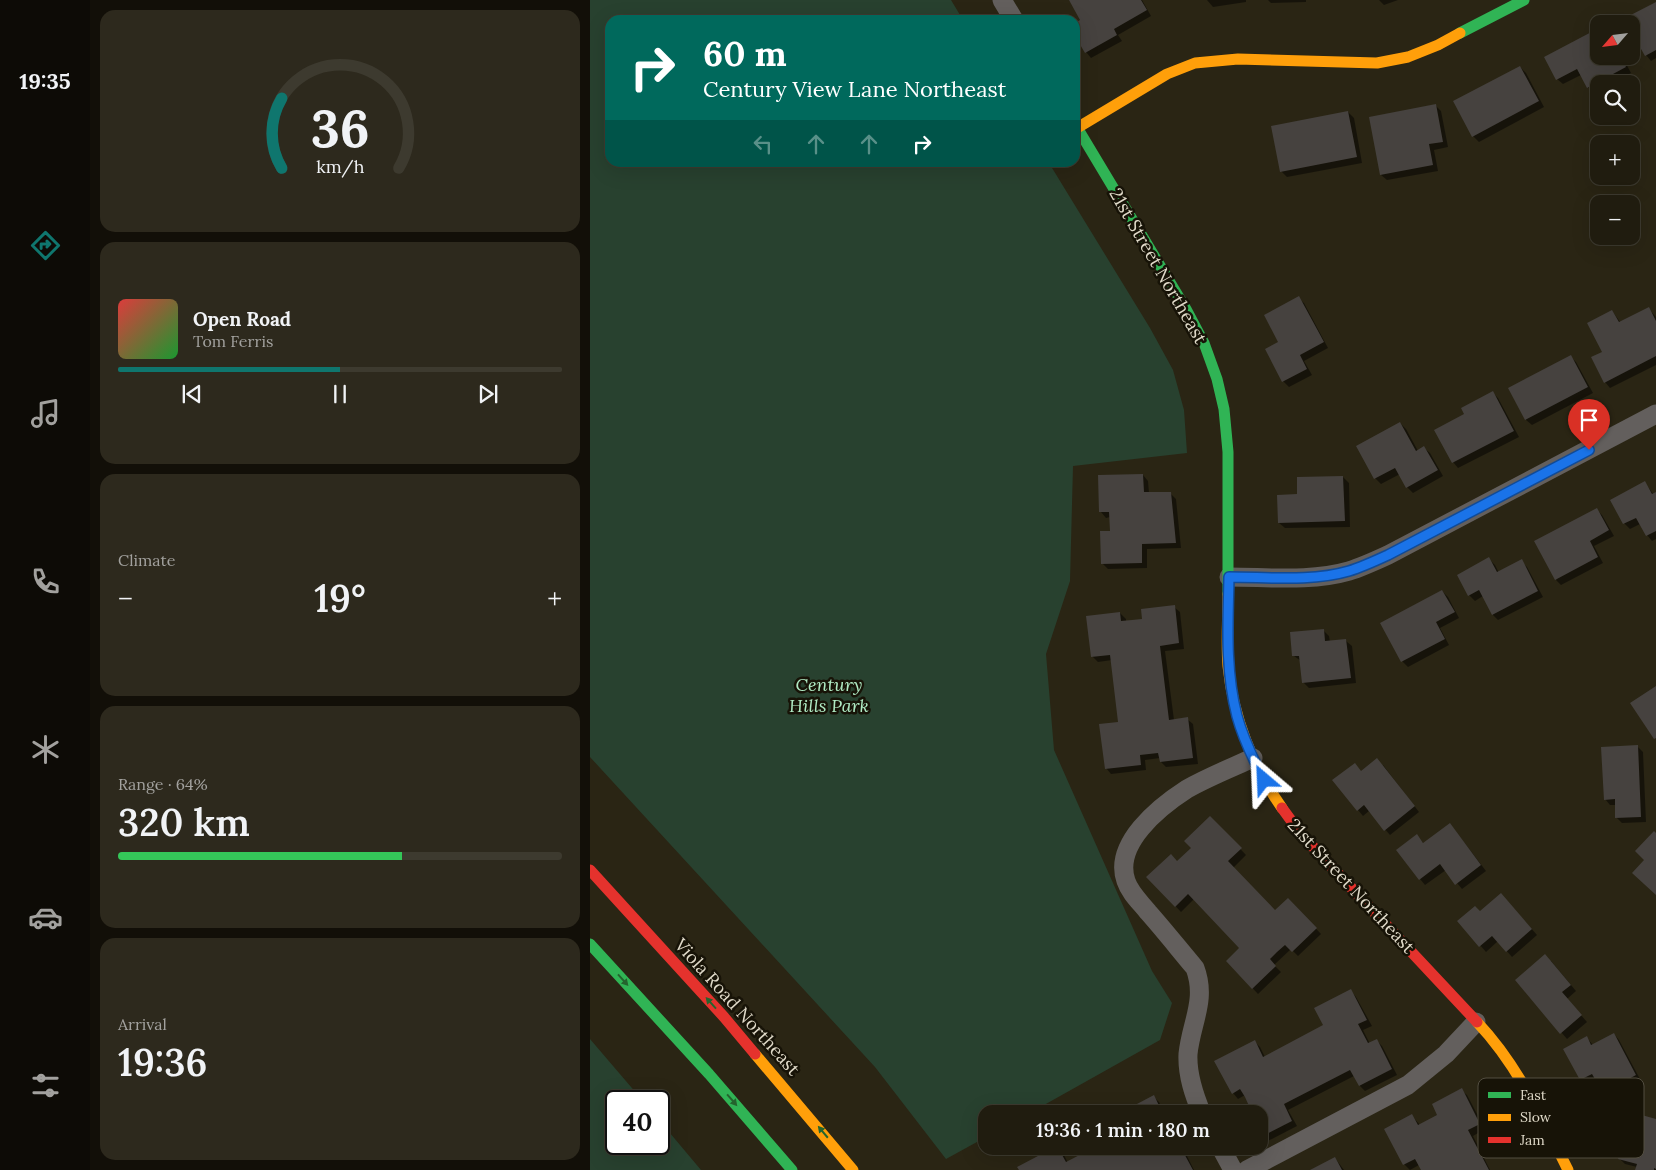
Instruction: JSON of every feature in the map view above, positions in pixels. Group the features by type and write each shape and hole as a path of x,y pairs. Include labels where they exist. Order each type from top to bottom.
{"street":[{"path":"1002,0 1011,15"},
{"path":"1080,124 1167,74 1195,63 1238,59 1377,63 1408,56 1438,44 1524,0"},
{"name":"21st Street Northeast","path":"1080,133 1186,309 1204,343 1217,379 1224,409 1228,452 1228,664 1231,690 1237,715 1253,758 1275,798 1301,834 1500,1048 1519,1078"},
{"path":"1229,577 1292,578 1331,574 1360,567 1388,555 1656,414"},
{"path":"1199,1105 1189,1074 1188,1055 1201,991 1199,979 1195,968 1134,896 1126,882 1123,870 1124,858 1130,841 1148,820 1170,802 1196,785 1253,758"},
{"name":"Viola Road Northeast","path":"590,870 729,1023 809,1115 853,1170"},
{"path":"590,944 709,1074 792,1170"},
{"path":"1247,1170 1408,1085 1446,1054 1476,1022"},
{"path":"1225,1155 1233,1170"},
{"name":"21st Street Northeast","path":"1562,1158 1568,1170"}],"green space":[{"name":"Century Hills Park","path":"590,0 951,0 960,15 605,15 605,167 1051,167 1150,328 1173,370 1184,410 1187,453 1073,466 1070,581 1046,654 1054,750 1152,971 1172,1003 1160,1040 1044,1105 978,1105 978,1141 946,1159 875,1067 590,757"},
{"path":"590,1039 634,1090 605,1090 605,1155 670,1155 670,1133 701,1170 590,1170"}],"building":[{"path":"1069,0 1141,0 1147,10 1114,29 1117,35 1085,53 1080,44 1080,15 1077,15"},
{"path":"1656,2 1656,50 1645,56 1640,47 1640,15 1631,15"},
{"path":"1590,33 1590,65 1625,65 1626,67 1611,75 1590,75 1590,86 1587,88 1577,69 1556,80 1544,57"},
{"path":"1520,66 1539,101 1472,137 1453,101"},
{"path":"1436,104 1443,142 1429,144 1433,165 1380,175 1369,117"},
{"path":"1348,111 1357,157 1280,172 1271,126"},
{"path":"1299,296 1324,342 1300,355 1307,369 1282,382 1265,349 1278,342 1264,315"},
{"path":"1649,307 1656,321 1656,356 1604,383 1591,357 1602,352 1587,323 1612,310 1619,322"},
{"path":"1571,355 1588,387 1525,420 1508,388"},
{"path":"1493,391 1514,431 1452,463 1434,430 1464,414 1461,408"},
{"path":"1400,422 1416,451 1424,446 1438,470 1406,488 1395,468 1374,479 1356,446"},
{"path":"1143,474 1144,492 1171,492 1176,543 1142,544 1142,563 1101,564 1100,531 1110,531 1109,512 1099,512 1098,475"},
{"path":"1343,476 1345,521 1278,523 1277,495 1297,494 1297,477"},
{"path":"1645,481 1652,494 1656,492 1656,531 1646,536 1636,518 1623,524 1610,500"},
{"path":"1597,508 1609,530 1590,541 1598,557 1555,580 1534,541"},
{"path":"1489,557 1497,572 1522,559 1538,591 1492,615 1479,590 1468,596 1457,575"},
{"path":"1442,590 1455,612 1436,622 1445,639 1401,662 1380,623"},
{"path":"1175,605 1179,643 1160,646 1169,720 1188,717 1193,758 1160,762 1158,753 1140,755 1141,765 1105,769 1099,724 1118,722 1110,655 1091,657 1086,616 1120,612 1121,621 1142,619 1141,609"},
{"path":"1324,629 1325,641 1346,639 1351,678 1302,683 1299,656 1292,656 1290,632"},
{"path":"1656,686 1656,738 1654,739 1630,703"},
{"path":"1638,745 1641,817 1615,818 1615,799 1604,800 1601,747"},
{"path":"1377,758 1415,806 1384,831 1364,805 1357,811 1332,780 1355,763 1361,771"},
{"path":"1210,816 1242,848 1228,861 1275,910 1288,898 1317,928 1292,952 1285,945 1277,952 1270,959 1276,966 1252,989 1226,961 1239,948 1188,894 1175,907 1146,877 1171,854 1177,861 1191,848 1184,841"},
{"path":"1450,823 1481,865 1455,885 1440,864 1419,880 1396,850 1417,834 1423,843"},
{"path":"1654,831 1656,833 1656,895 1632,873 1644,860 1635,851"},
{"path":"1501,893 1532,929 1506,952 1492,936 1479,947 1457,921 1475,906 1480,911"},
{"path":"1545,954 1571,985 1562,992 1582,1015 1560,1034 1515,980"},
{"path":"1351,989 1367,1020 1358,1024 1368,1043 1377,1039 1392,1069 1359,1086 1350,1070 1284,1104 1292,1121 1268,1133 1268,1105 1249,1105 1240,1089 1232,1094 1214,1061 1255,1040 1263,1057 1323,1025 1314,1008"},
{"path":"1614,1033 1636,1075 1630,1078 1594,1078 1592,1074 1579,1078 1563,1049 1587,1036 1591,1045"},
{"path":"1462,1088 1478,1120 1478,1125 1468,1130 1478,1149 1478,1158 1483,1158 1489,1170 1421,1170 1415,1159 1403,1165 1384,1129 1412,1114 1418,1125 1437,1115 1432,1104"},
{"path":"1154,1095 1159,1105 1135,1105"},
{"path":"1644,1116 1656,1119 1656,1169 1635,1170 1637,1164 1618,1159 1644,1158"},
{"path":"1040,1155 1062,1155 1066,1162 1080,1155 1185,1155 1193,1170 1019,1170 1017,1167"},
{"path":"1335,1157 1342,1170 1310,1170"}],"traffic: fast":[{"path":"1460,33 1524,0"},
{"path":"1080,132 1186,309 1204,343 1217,379 1224,409 1228,452 1228,594"},
{"path":"590,944 709,1074 792,1170"}],"traffic: slow":[{"path":"1080,126 1167,74 1195,63 1238,59 1377,63 1408,57 1438,45 1460,33"},
{"path":"1228,594 1227,657 1234,704 1253,758 1282,808"},
{"path":"1477,1022 1519,1078"},
{"path":"755,1054 853,1170"},
{"path":"1562,1158 1568,1170"}],"traffic: jam":[{"path":"1282,808 1301,834 1477,1022"},
{"path":"590,870 724,1017 755,1054"}],"route":[{"path":"1264,780 1244,737 1231,690 1228,664 1229,577 1292,578 1347,572 1388,555 1589,450"}]}
